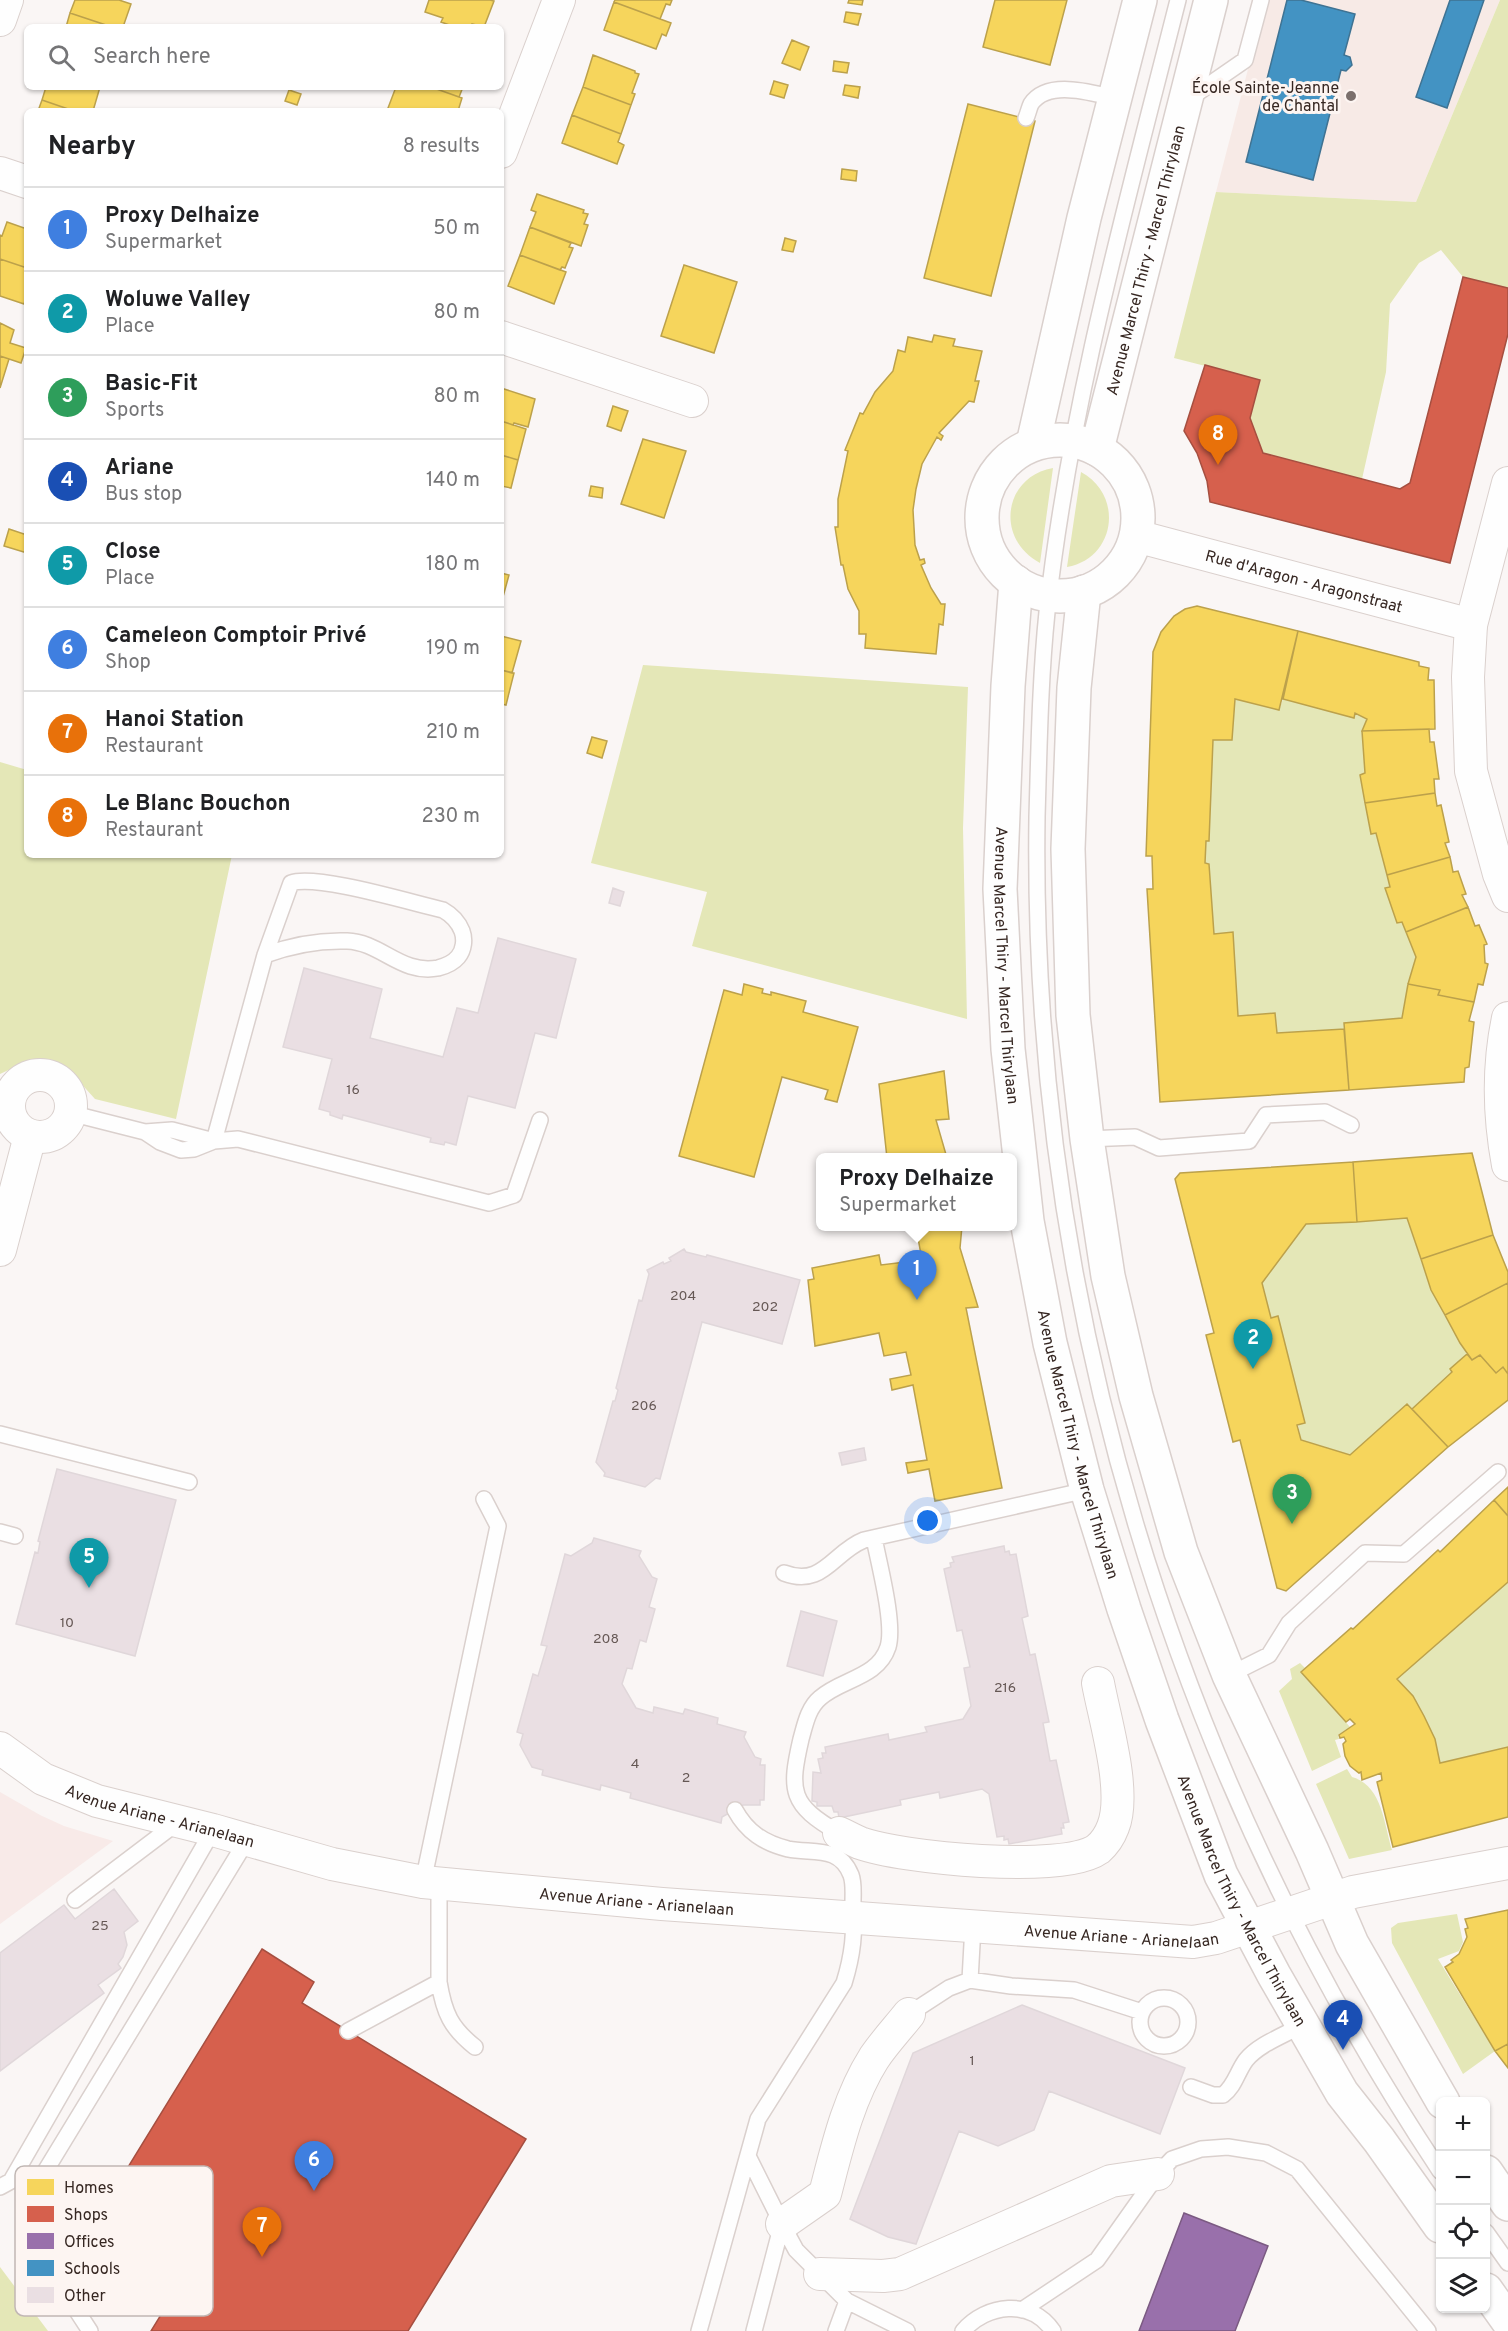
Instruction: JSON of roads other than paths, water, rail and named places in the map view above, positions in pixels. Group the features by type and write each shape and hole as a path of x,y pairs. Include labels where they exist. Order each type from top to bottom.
{"main road":[{"path":"1033,444 1084,218 1140,0"},
{"name":"Avenue Marcel Thiry - Marcel Thirylaan","path":"1084,445 1185,102 1211,0"},
{"path":"1056,440 1084,445 1113,461 1126,477 1134,496 1138,516 1136,536 1119,570 1104,582 1084,592 1069,596 1050,596 1030,590 1016,582 999,567 989,550 983,531 982,511 986,492 996,474 1009,459 1033,444 1056,440"},
{"name":"Avenue Marcel Thiry - Marcel Thirylaan","path":"1016,582 1008,686 1000,890 1008,1049 1027,1221 1050,1343 1087,1490 1124,1609 1217,1868 1302,2025 1342,2093 1379,2140 1436,2220"},
{"path":"1084,592 1074,688 1068,849 1073,1015 1087,1140 1108,1276 1136,1396 1181,1552 1229,1675 1352,1944 1440,2097"},
{"path":"1490,2179 1508,2204"},
{"path":"1490,2297 1508,2321"}],"street":[{"path":"0,20 7,0"},
{"path":"504,144 559,0"},
{"path":"0,173 24,181"},
{"path":"504,339 692,401"},
{"path":"1508,483 1471,625 1468,677 1471,771 1499,874 1508,896"},
{"name":"Rue d'Aragon - Aragonstraat","path":"1136,536 1471,625"},
{"path":"1508,1018 1503,1044 1501,1125 1508,1165"},
{"path":"46,1075 63,1085 69,1094 70,1113 60,1130 41,1137 30,1136 15,1125 5,1096 27,1078 46,1075"},
{"path":"0,1250 30,1136"},
{"path":"839,1833 860,1843 886,1849 988,1861 1051,1860 1080,1856 1098,1849 1114,1826 1118,1806 1117,1781 1098,1683"},
{"name":"Avenue Ariane - Arianelaan","path":"0,1748 43,1779 97,1801 213,1830 332,1864 431,1883 662,1904 1193,1942 1210,1940 1353,1892 1508,1863"},
{"path":"782,2224 825,2194 839,2138 856,2093 874,2058 909,2014"},
{"path":"820,2274 883,2276 900,2274 1111,2181 1158,2174"}],"lane":[{"name":"Avenue Marcel Thiry - Marcel Thirylaan","path":"1178,0 1112,262 1084,445 1050,596 1038,767 1037,866 1040,990 1048,1082 1061,1189 1079,1294 1101,1398 1125,1492 1172,1640 1199,1711 1262,1855 1319,1969 1392,2098 1436,2165"},
{"path":"1185,102 1245,60 1260,0"},
{"path":"1026,118 1031,105 1042,95 1057,90 1073,90 1115,98"},
{"path":"214,1141 265,955 291,883 298,880 323,882 443,910 450,914 460,926 464,943 456,960 448,965 427,969 407,966 373,949 350,941 309,942 292,945 265,955"},
{"path":"1087,1140 1135,1137 1159,1148 1249,1141 1266,1115 1325,1112 1351,1125"},
{"path":"70,1113 144,1132 160,1142 181,1150 194,1149 214,1141 238,1139 489,1203 514,1195 540,1120"},
{"path":"0,1434 189,1482"},
{"path":"1229,1675 1269,1656 1289,1623 1365,1553 1404,1554 1498,1472"},
{"path":"784,1573 796,1577 810,1576 833,1563 853,1545 874,1538 1087,1490"},
{"path":"475,2047 459,2035 451,2024 443,2005 431,1883 498,1526 484,1499"},
{"path":"839,1833 821,1823 801,1803 794,1784 794,1772 811,1708 825,1694 869,1672 882,1661 888,1646 889,1624 874,1538"},
{"path":"699,2331 758,2119 844,1983 852,1958 854,1918 852,1877 842,1861 828,1852 789,1849 765,1841 743,1824 735,1810"},
{"path":"75,1900 179,1821"},
{"path":"20,2166 213,1830"},
{"path":"48,2166 247,1840"},
{"path":"970,1980 973,1926"},
{"path":"909,2014 931,1998 970,1980 1011,1986 1074,1990 1142,2012"},
{"path":"348,2031 439,1982"},
{"path":"1191,2087 1223,2095 1231,2089 1248,2058 1302,2025"},
{"path":"1022,2310 1097,2260 1158,2174 1172,2159 1201,2149 1228,2147 1266,2153 1297,2169 1428,2331"},
{"path":"748,2156 796,2250 847,2301 907,2331"},
{"path":"0,2187 11,2181 15,2174"},
{"path":"754,2331 782,2224"},
{"path":"1490,2239 1508,2263"},
{"path":"836,2331 847,2301"},
{"path":"963,2331 976,2318 990,2311 1006,2308 1022,2310 1038,2316 1053,2331"},
{"path":"80,2316 90,2331"}],"place":[{"name":"École Sainte-Jeanne de Chantal","path":"1351,96"},
{"name":"Le Blanc Bouchon","path":"1218,465"},
{"name":"Proxy Delhaize","path":"917,1300"},
{"name":"Woluwe Valley","path":"1253,1369"},
{"name":"Basic-Fit","path":"1292,1524"},
{"name":"Close","path":"89,1588"},
{"name":"Ariane","path":"1343,2050"},
{"name":"Cameleon Comptoir Privé","path":"314,2191"},
{"name":"Hanoi Station","path":"262,2257"}]}
